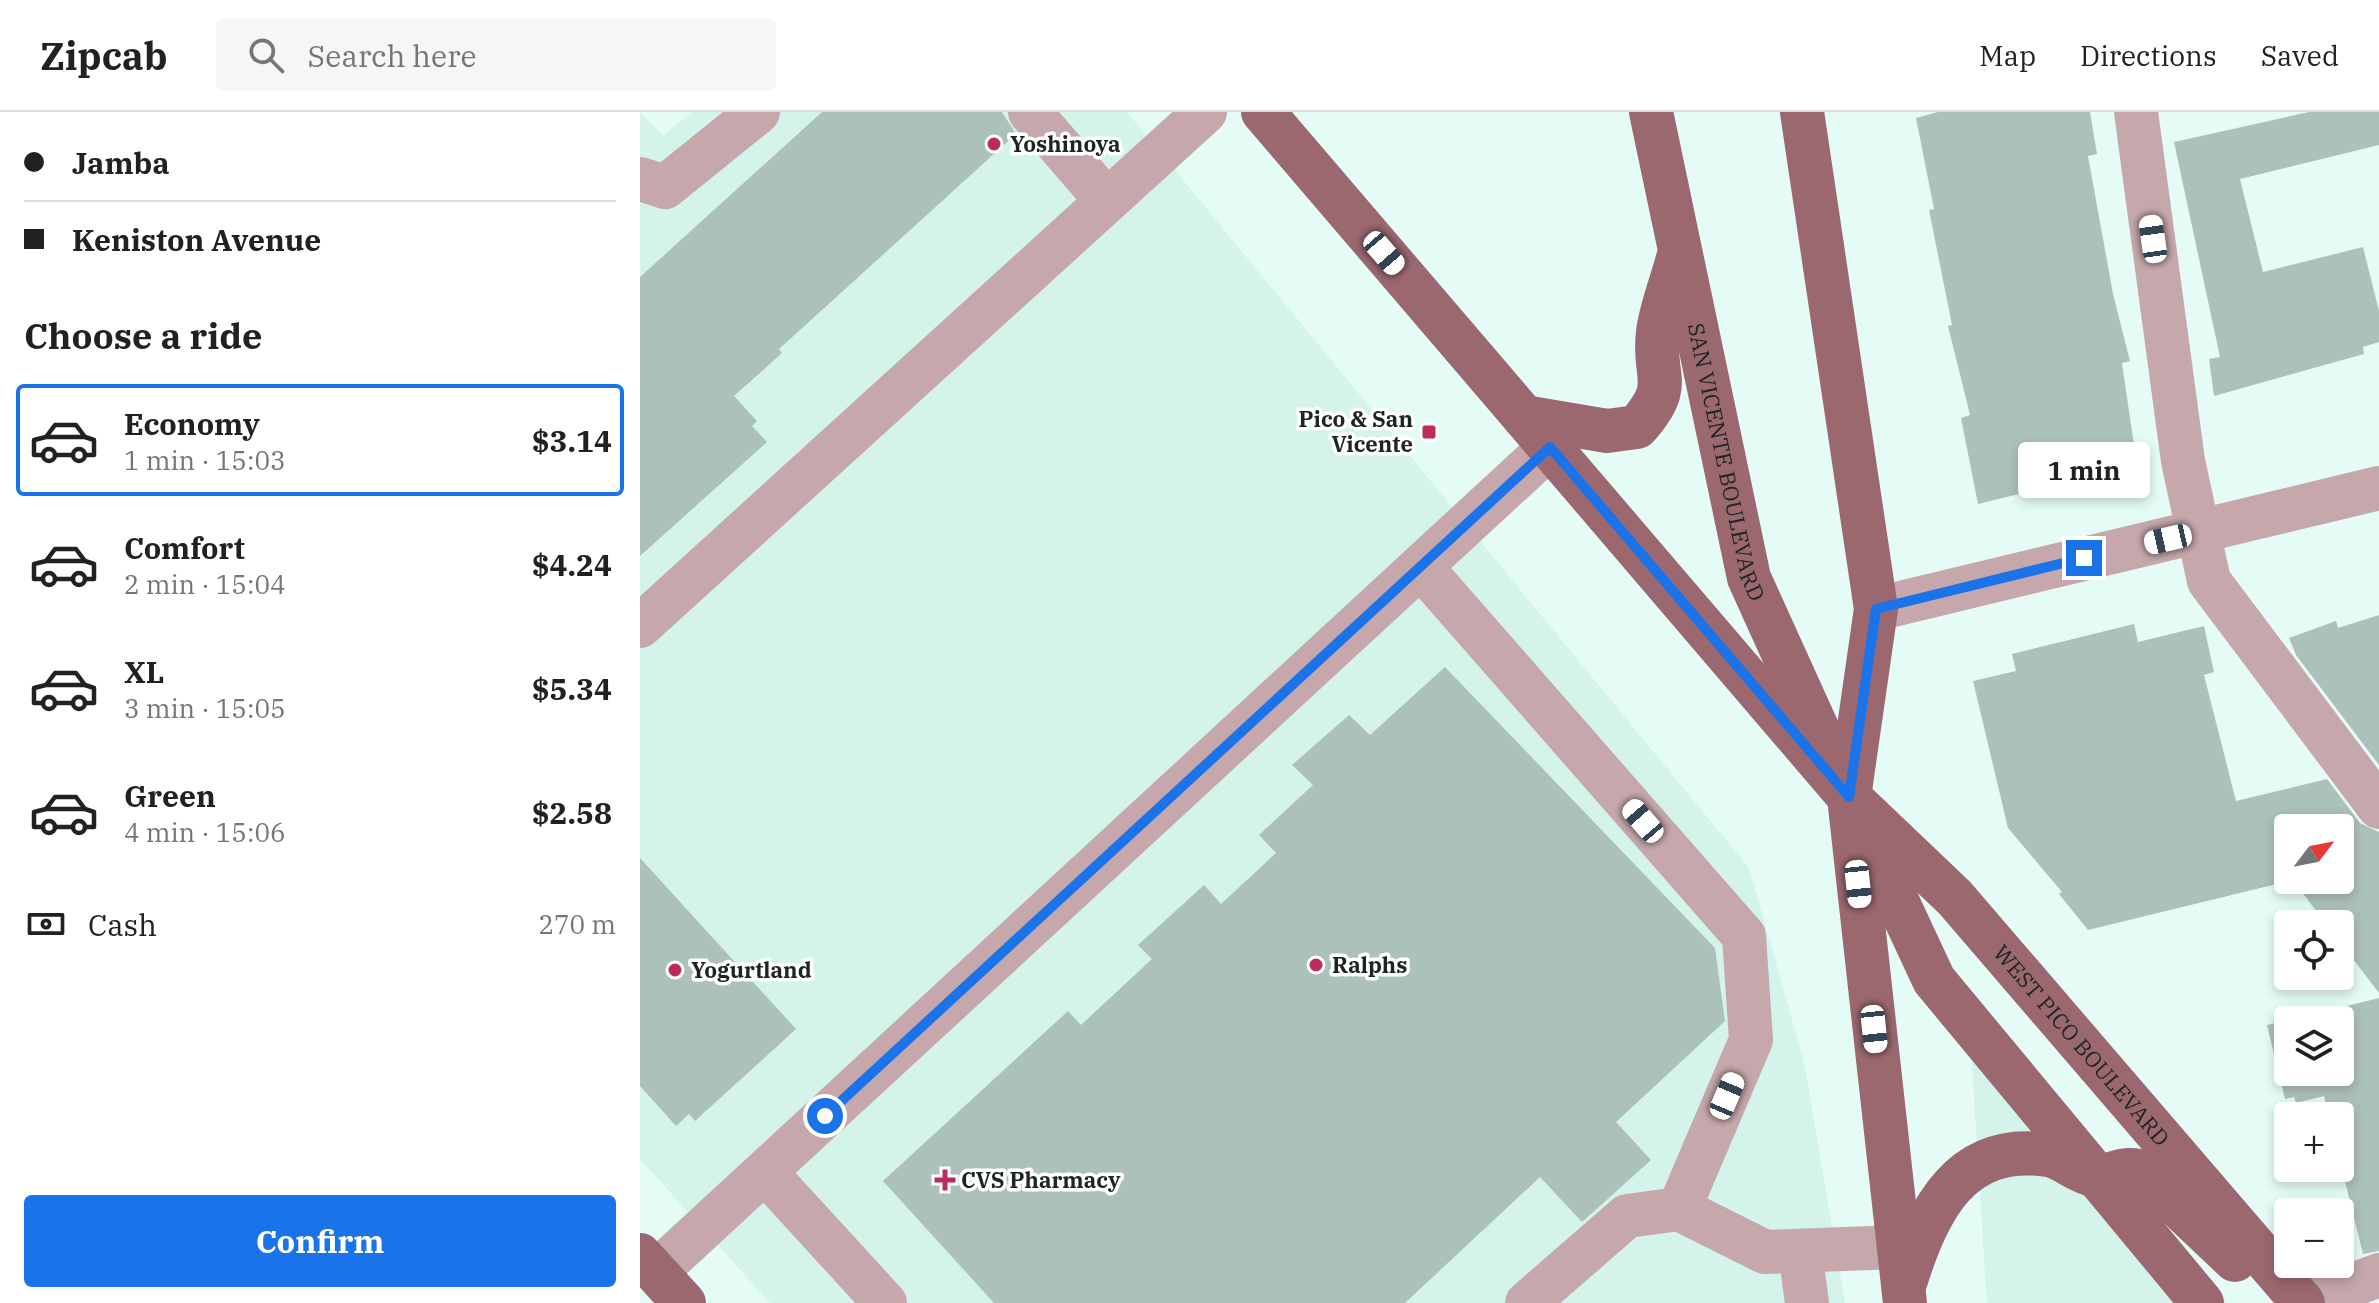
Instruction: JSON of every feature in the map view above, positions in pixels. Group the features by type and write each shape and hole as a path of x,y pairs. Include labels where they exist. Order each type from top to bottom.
{"main road":[{"name":"WEST PICO BOULEVARD","path":"1263,112 1849,797 1955,898 2303,1303"},
{"name":"SAN VICENTE BOULEVARD","path":"1651,112 1749,578 1849,797"},
{"name":"SAN VICENTE BOULEVARD","path":"1802,112 1876,609 1849,797 1904,1296"},
{"path":"1537,432 1607,431 1637,427 1654,408 1662,388 1657,334 1680,252"},
{"name":"WEST PICO BOULEVARD","path":"1849,797 1934,980 2202,1303"},
{"path":"1904,1296 1918,1240 1937,1202 1969,1170 2011,1154 2051,1155 2095,1175 2125,1170 2142,1172 2238,1263 2274,1292 2303,1303"}],"street":[{"path":"640,179 665,187 758,112"},
{"path":"1030,112 1107,201"},
{"path":"640,626 1205,112"},
{"path":"2136,112 2183,461 2209,581 2379,807"},
{"path":"660,1277 765,1172 1421,567 1537,432"},
{"path":"1876,609 2379,488"},
{"path":"1421,567 1744,936 1751,1040 1679,1209"},
{"path":"765,1172 885,1303"},
{"path":"1527,1303 1627,1216 1679,1209 1765,1252 1898,1247"},
{"path":"1800,1251 1807,1303"},
{"path":"2303,1303 2379,1275"}],"shaded area":[{"path":"640,112 663,136 692,112 1127,112 1749,868 1804,1062 1845,1303 770,1303 640,1159"},
{"path":"1967,986 2227,1303 1987,1303"}],"building":[{"path":"822,112 1002,112 1016,134 779,349 782,353 734,396 757,421 752,426 767,442 640,556 640,277"},
{"path":"1938,112 2090,112 2097,154 2088,156 2113,294 2130,361 2122,363 2137,466 2105,475 2102,465 2018,485 2019,494 1978,504 1961,418 1970,415 1948,326 1952,325 1929,210 1934,209 1916,118"},
{"path":"2309,112 2379,112 2379,145 2240,179 2263,272 2363,247 2379,311 2379,342 2363,347 2364,354 2214,396 2209,359 2220,357 2174,142"},
{"path":"2379,615 2379,765 2296,655 2289,638 2336,621 2338,628"},
{"path":"2134,624 2138,642 2204,626 2214,672 2204,675 2236,801 2327,779 2353,814 2274,814 2274,885 2088,930 2059,894 2062,892 2008,828 1973,681 2016,671 2012,654"},
{"path":"1445,667 1715,948 1725,1021 1616,1122 1651,1160 1582,1222 1540,1177 1405,1303 994,1303 883,1181 1068,1011 1081,1025 1152,959 1138,945 1204,885 1221,904 1276,853 1259,835 1313,785 1292,765 1349,715 1370,735"},
{"path":"2354,815 2360,823 2379,832 2379,993 2354,960 2354,910 2316,910 2304,894 2354,894"},
{"path":"640,858 796,1029 695,1121 689,1114 676,1126 640,1086"},
{"path":"2379,998 2379,1251 2363,1254 2354,1218 2354,1198 2349,1198 2345,1182 2354,1182 2354,1102 2326,1102 2324,1096 2296,1102 2294,1097 2285,1099 2282,1086 2354,1086 2354,1006 2347,1006"},
{"path":"2274,1023 2274,1054 2267,1025"}],"place":[{"name":"Yoshinoya","path":"994,144"},
{"name":"Pico & San Vicente","path":"1429,432"},
{"name":"Ralphs","path":"1316,965"},
{"name":"Yogurtland","path":"675,970"},
{"name":"CVS Pharmacy","path":"945,1180"}],"route":[{"path":"825,1116 1550,447 1849,797 1869,678 1876,609 2084,558"}]}
